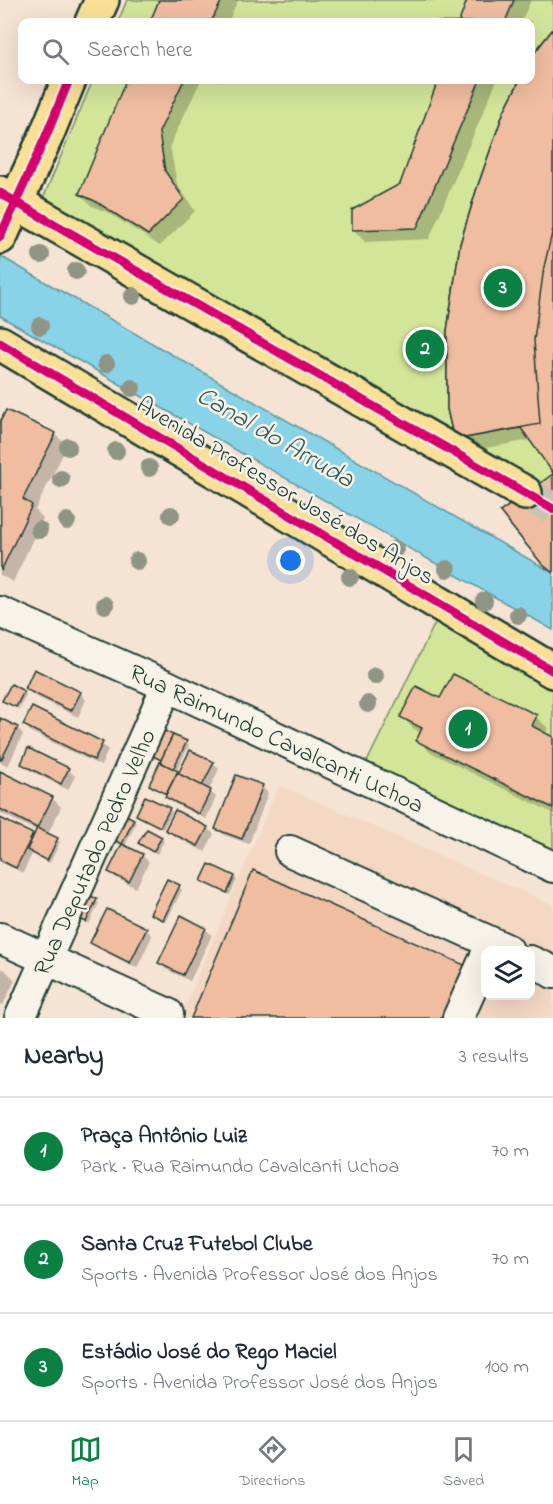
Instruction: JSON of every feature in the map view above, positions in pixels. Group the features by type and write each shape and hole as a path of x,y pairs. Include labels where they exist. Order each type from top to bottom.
{"main road":[{"path":"1,235 8,198 67,84"},
{"path":"8,198 525,493"},
{"name":"Avenida Professor José dos Anjos","path":"0,343 553,671"}],"street":[{"name":"Rua Raimundo Cavalcanti Uchoa","path":"0,612 167,686 553,867"},
{"name":"Rua Deputado Pedro Velho","path":"20,1018 167,686"},
{"path":"290,851 485,946"},
{"path":"0,938 168,1014"},
{"path":"535,963 553,974"},
{"path":"458,1018 481,973"}],"shaded area":[{"path":"279,785 553,905 553,1018 180,1018"}],"green space":[{"path":"127,0 553,0 553,573 542,564 500,512 534,487 42,201 91,84 535,84 535,18 120,18"},
{"path":"437,619 553,686 553,857 362,772"}],"water":[{"name":"Canal do Arruda","path":"0,256 553,573 553,630 0,316"}],"building":[{"path":"159,0 222,0 213,18 152,18"},
{"path":"467,0 514,0 507,18 460,18"},
{"path":"553,29 553,473 521,428 454,440 447,409 447,331 460,244 504,111 518,84 535,84 535,52"},
{"path":"553,29 553,229 544,267 534,340 540,424 454,440 447,409 447,331 460,244 504,111 518,84 535,84 535,52"},
{"path":"124,84 182,84 159,132 165,171 184,199 148,235 95,201 79,194"},
{"path":"437,84 478,84 417,228 352,230 352,210 400,184"},
{"path":"6,410 56,433 23,499 32,505 1,571 0,422"},
{"path":"553,474 553,573 542,564 500,512"},
{"path":"34,669 81,692 71,711 25,689"},
{"path":"453,674 537,715 532,726 553,737 553,808 416,741 422,728 400,717 416,686 440,698"},
{"path":"11,684 24,691 16,707 2,701"},
{"path":"32,707 103,742 94,760 23,725"},
{"path":"0,718 18,727 1,760 0,760"},
{"path":"157,727 173,735 161,760 145,752"},
{"path":"173,735 187,741 173,769 160,762"},
{"path":"28,748 69,768 61,784 21,764"},
{"path":"190,750 214,762 202,786 178,774"},
{"path":"160,762 178,771 166,794 149,785"},
{"path":"0,771 53,797 37,828 0,809"},
{"path":"177,773 211,790 199,814 165,797"},
{"path":"236,775 263,785 242,839 215,829"},
{"path":"145,796 170,808 160,827 136,815"},
{"path":"175,810 208,827 198,846 165,830"},
{"path":"122,813 134,819 122,844 110,838"},
{"path":"0,818 33,834 16,868 0,860"},
{"path":"37,828 58,838 47,861 27,850"},
{"path":"147,829 162,837 153,852 138,843"},
{"path":"122,844 143,854 129,882 108,872"},
{"path":"209,864 235,876 227,893 201,881"},
{"path":"253,870 471,968 448,1018 191,1018"},
{"path":"167,879 180,885 163,920 150,914"},
{"path":"82,891 97,899 86,922 70,914"},
{"path":"107,909 147,928 130,963 90,943"},
{"path":"181,915 206,928 183,975 158,963"}],"tunnel":[{"path":"525,493 553,509"}],"cycle path":[{"path":"0,237 67,84"},
{"path":"0,193 553,509"},
{"path":"0,343 553,671"}],"place":[{"name":"Estádio José do Rego Maciel","path":"503,288"},
{"name":"Santa Cruz Futebol Clube","path":"425,349"},
{"name":"Praça Antônio Luiz","path":"468,729"}]}
